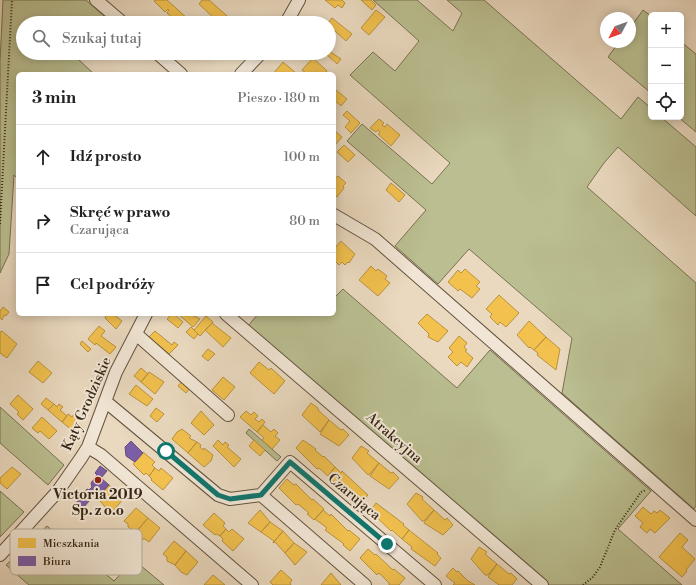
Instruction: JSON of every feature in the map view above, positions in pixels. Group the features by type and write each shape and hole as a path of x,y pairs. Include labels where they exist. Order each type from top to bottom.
{"street":[{"path":"96,0 115,16"},
{"path":"290,16 299,0"},
{"path":"165,60 179,72"},
{"path":"243,72 254,60"},
{"path":"336,216 375,239 696,520"},
{"name":"Kąty Grodziskie","path":"24,529 58,491 88,446 116,372 145,316"},
{"name":"Atrakcyjna","path":"228,316 542,585"},
{"path":"136,334 228,415"},
{"path":"105,401 218,495 230,499 261,495 365,585"},
{"path":"88,446 101,455 252,585"},
{"name":"Czarująca","path":"261,495 290,462 435,585"},
{"name":"Kąty Grodziskie","path":"0,555 10,544"}],"path":[{"path":"0,224 12,0"},
{"path":"583,585 593,577 600,567 616,530 641,492 658,487"}],"green space":[{"path":"3,0 86,0 104,16 16,16 16,60 79,60 92,72 16,72 16,177 14,175 9,254 0,273 0,62"},
{"path":"373,0 417,0 453,31 462,13 447,0 484,0 621,119 638,97 648,105 648,120 664,120 696,147 696,216 618,147 604,163 587,187 696,283 696,506 694,509 562,393 572,338 469,249 438,284 395,246 426,210 347,141 362,124 432,184 450,163 350,75 373,52 395,71 419,41"},
{"path":"643,10 648,14 648,90 608,57 615,48 636,48 636,20"},
{"path":"684,44 696,54 696,132 682,120 684,120"},
{"path":"343,289 457,388 490,350 651,491 618,529 682,585 549,585 248,326 256,316 336,316 336,296"},
{"path":"0,407 64,465 48,485 0,443"},
{"path":"249,429 281,457 277,461 246,433"},
{"path":"0,491 24,512 0,537"},
{"path":"47,526 51,529 44,529"},
{"path":"10,561 10,568 6,565"},
{"path":"142,567 164,585 29,585 18,575 107,575 114,581 120,575 142,575"}],"building: Mieszkania":[{"path":"167,0 185,16 170,16 167,13 169,10 168,9 165,12 154,1"},
{"path":"202,0 209,0 227,16 212,16 199,4"},
{"path":"325,0 342,0 345,3 342,8 338,5 335,8"},
{"path":"361,0 371,0 376,5 372,10"},
{"path":"376,10 385,17 369,35 361,28"},
{"path":"336,21 352,34 346,41 336,32"},
{"path":"336,56 341,59 337,64 333,60 336,60"},
{"path":"311,60 315,60 327,71 304,72 302,70"},
{"path":"283,62 295,72 275,72"},
{"path":"336,90 347,99 341,106 336,102"},
{"path":"347,111 360,123 351,133 345,127 350,121 343,115"},
{"path":"379,119 384,123 382,125 385,127 387,124 400,135 391,146 378,134 380,132 378,130 376,132 370,128"},
{"path":"336,132 342,137 336,144"},
{"path":"344,145 355,155 348,162 337,152"},
{"path":"338,176 346,183 337,197 336,196 336,178"},
{"path":"391,183 405,195 399,202 386,190"},
{"path":"341,241 355,254 349,263 348,262 345,265 342,262 339,265 336,262 336,247"},
{"path":"371,266 376,271 378,269 387,276 385,279 390,283 378,296 359,280"},
{"path":"465,269 480,282 476,286 480,289 472,298 460,289 458,291 448,282 458,270 461,273"},
{"path":"499,295 519,313 506,327 500,322 498,325 490,317 492,314 486,309"},
{"path":"3,307 9,312 6,316 4,315 2,320 0,318 0,311"},
{"path":"427,314 448,331 438,342 428,337 429,334 418,323"},
{"path":"106,316 116,316 122,321 116,329 105,318"},
{"path":"170,316 176,316 183,322 178,328 167,319"},
{"path":"180,316 194,316 200,319 193,327"},
{"path":"206,316 213,322 200,336 194,330"},
{"path":"529,321 546,337 534,350 530,347 529,348 517,335"},
{"path":"212,323 231,338 223,347 205,330"},
{"path":"99,326 105,331 101,336 116,347 110,354 96,343 95,345 88,339"},
{"path":"191,327 198,334 194,339 186,332"},
{"path":"2,331 17,344 7,358 0,353 0,332"},
{"path":"155,331 172,345 174,342 178,345 169,354 149,337"},
{"path":"459,336 467,343 464,347 467,350 465,351 473,358 467,367 461,362 457,366 448,357 453,352 449,348"},
{"path":"546,337 560,349 556,370 537,355 538,353 534,350"},
{"path":"82,341 91,349 88,352 80,344"},
{"path":"208,349 215,354 208,361 202,356"},
{"path":"38,361 52,373 43,383 29,372"},
{"path":"259,362 269,370 271,368 285,381 274,394 250,373"},
{"path":"141,368 148,374 141,382 134,376"},
{"path":"149,372 164,382 155,394 141,382"},
{"path":"223,377 235,387 224,400 212,390"},
{"path":"183,380 191,387 186,393 178,386"},
{"path":"136,385 153,399 147,406 129,394"},
{"path":"18,395 33,409 23,420 17,414 19,412 10,404"},
{"path":"46,398 54,404 48,410 41,404"},
{"path":"311,403 329,420 320,432 302,415"},
{"path":"54,404 57,407 59,404 63,407 60,410 67,416 62,422 48,410"},
{"path":"156,408 164,414 157,422 150,416"},
{"path":"201,411 214,425 204,435 191,423"},
{"path":"246,411 251,415 254,412 258,416 255,419 259,422 262,419 265,422 257,432 240,417"},
{"path":"68,414 72,417 74,414 78,417 76,421 84,428 78,435 62,422"},
{"path":"42,417 57,431 49,439 40,431 38,433 32,428"},
{"path":"329,420 349,435 339,446 320,434"},
{"path":"263,425 271,432 274,429 278,433 275,436 280,440 272,449 262,440 264,438 257,432"},
{"path":"182,429 191,436 189,438 197,442 188,453 172,439 177,432"},
{"path":"218,440 223,445 225,442 229,445 227,447 241,459 234,467 213,446"},
{"path":"254,440 265,450 260,456 249,446"},
{"path":"303,440 316,449 315,450 323,457 324,456 335,467 328,476 319,468 317,469 296,448"},
{"path":"197,442 201,445 200,447 203,450 204,448 213,455 211,461 204,467 188,453"},
{"path":"361,446 369,451 367,453 379,463 369,475 352,458"},
{"path":"143,452 155,462 152,465 155,468 149,476 146,473 144,475 133,464"},
{"path":"379,463 399,478 389,489 370,476"},
{"path":"12,467 21,474 7,489 0,483 0,478"},
{"path":"335,467 341,473 342,471 368,495 361,503 352,496 350,497 328,476"},
{"path":"155,468 159,471 161,468 173,478 163,490 151,480 152,479 149,476"},
{"path":"287,479 294,485 296,484 312,500 313,499 324,509 314,520 307,514 309,513 298,504 296,505 279,488"},
{"path":"109,485 124,498 113,511 106,508 100,501 105,495 102,492"},
{"path":"416,493 423,497 422,499 434,510 424,521 422,521 407,504"},
{"path":"376,503 404,524 403,525 409,530 402,539 392,530 391,531 370,511"},
{"path":"643,507 651,514 654,511 657,513 660,510 670,518 655,533 650,529 647,533 640,527 643,523 635,516"},
{"path":"136,508 148,518 139,529 131,529 124,521"},
{"path":"260,510 270,522 261,532 248,523"},
{"path":"323,510 330,516 331,514 348,531 349,530 360,539 350,551 343,545 344,544 325,530 327,528 315,519"},
{"path":"434,510 445,520 447,518 453,525 443,535 424,523"},
{"path":"214,513 225,523 223,526 226,529 220,536 215,535 203,525"},
{"path":"148,518 160,528 149,542 142,539 142,529 139,529"},
{"path":"270,522 283,531 273,543 274,541 261,532"},
{"path":"226,529 229,532 232,529 244,539 233,551 222,541 223,539 220,536"},
{"path":"409,530 438,553 437,554 441,558 435,566 411,549 412,547 402,539"},
{"path":"283,531 294,543 285,553 275,542 273,543"},
{"path":"680,533 688,540 682,547 695,559 682,577 659,557"},
{"path":"174,541 186,551 175,565 167,561 167,557 163,554"},
{"path":"294,543 307,552 295,565 285,553"},
{"path":"479,547 487,552 485,554 497,564 488,575 485,575 471,559"},
{"path":"368,549 405,578 399,585 389,585 389,583 379,573 377,575 360,558"},
{"path":"186,551 198,562 187,575 181,572 175,565"},
{"path":"497,564 517,579 512,585 499,585 488,577"},
{"path":"453,568 475,585 453,585 455,583 446,576"},
{"path":"281,570 292,580 290,583 291,585 273,585 270,582"},
{"path":"331,573 341,585 321,585"},
{"path":"213,575 225,585 204,585"}],"building: Biura":[{"path":"131,441 143,453 135,462 126,456 125,447"},
{"path":"100,466 107,471 101,478 109,485 100,495 97,492 83,508 76,503 87,489 89,490 92,487 91,483 97,475 95,473"}],"place":[{"name":"Victoria 2019 Sp. z o.o","path":"98,480"}],"route":[{"path":"166,451 218,495 226,499 240,498 256,494 261,495 290,462 387,544"}]}
